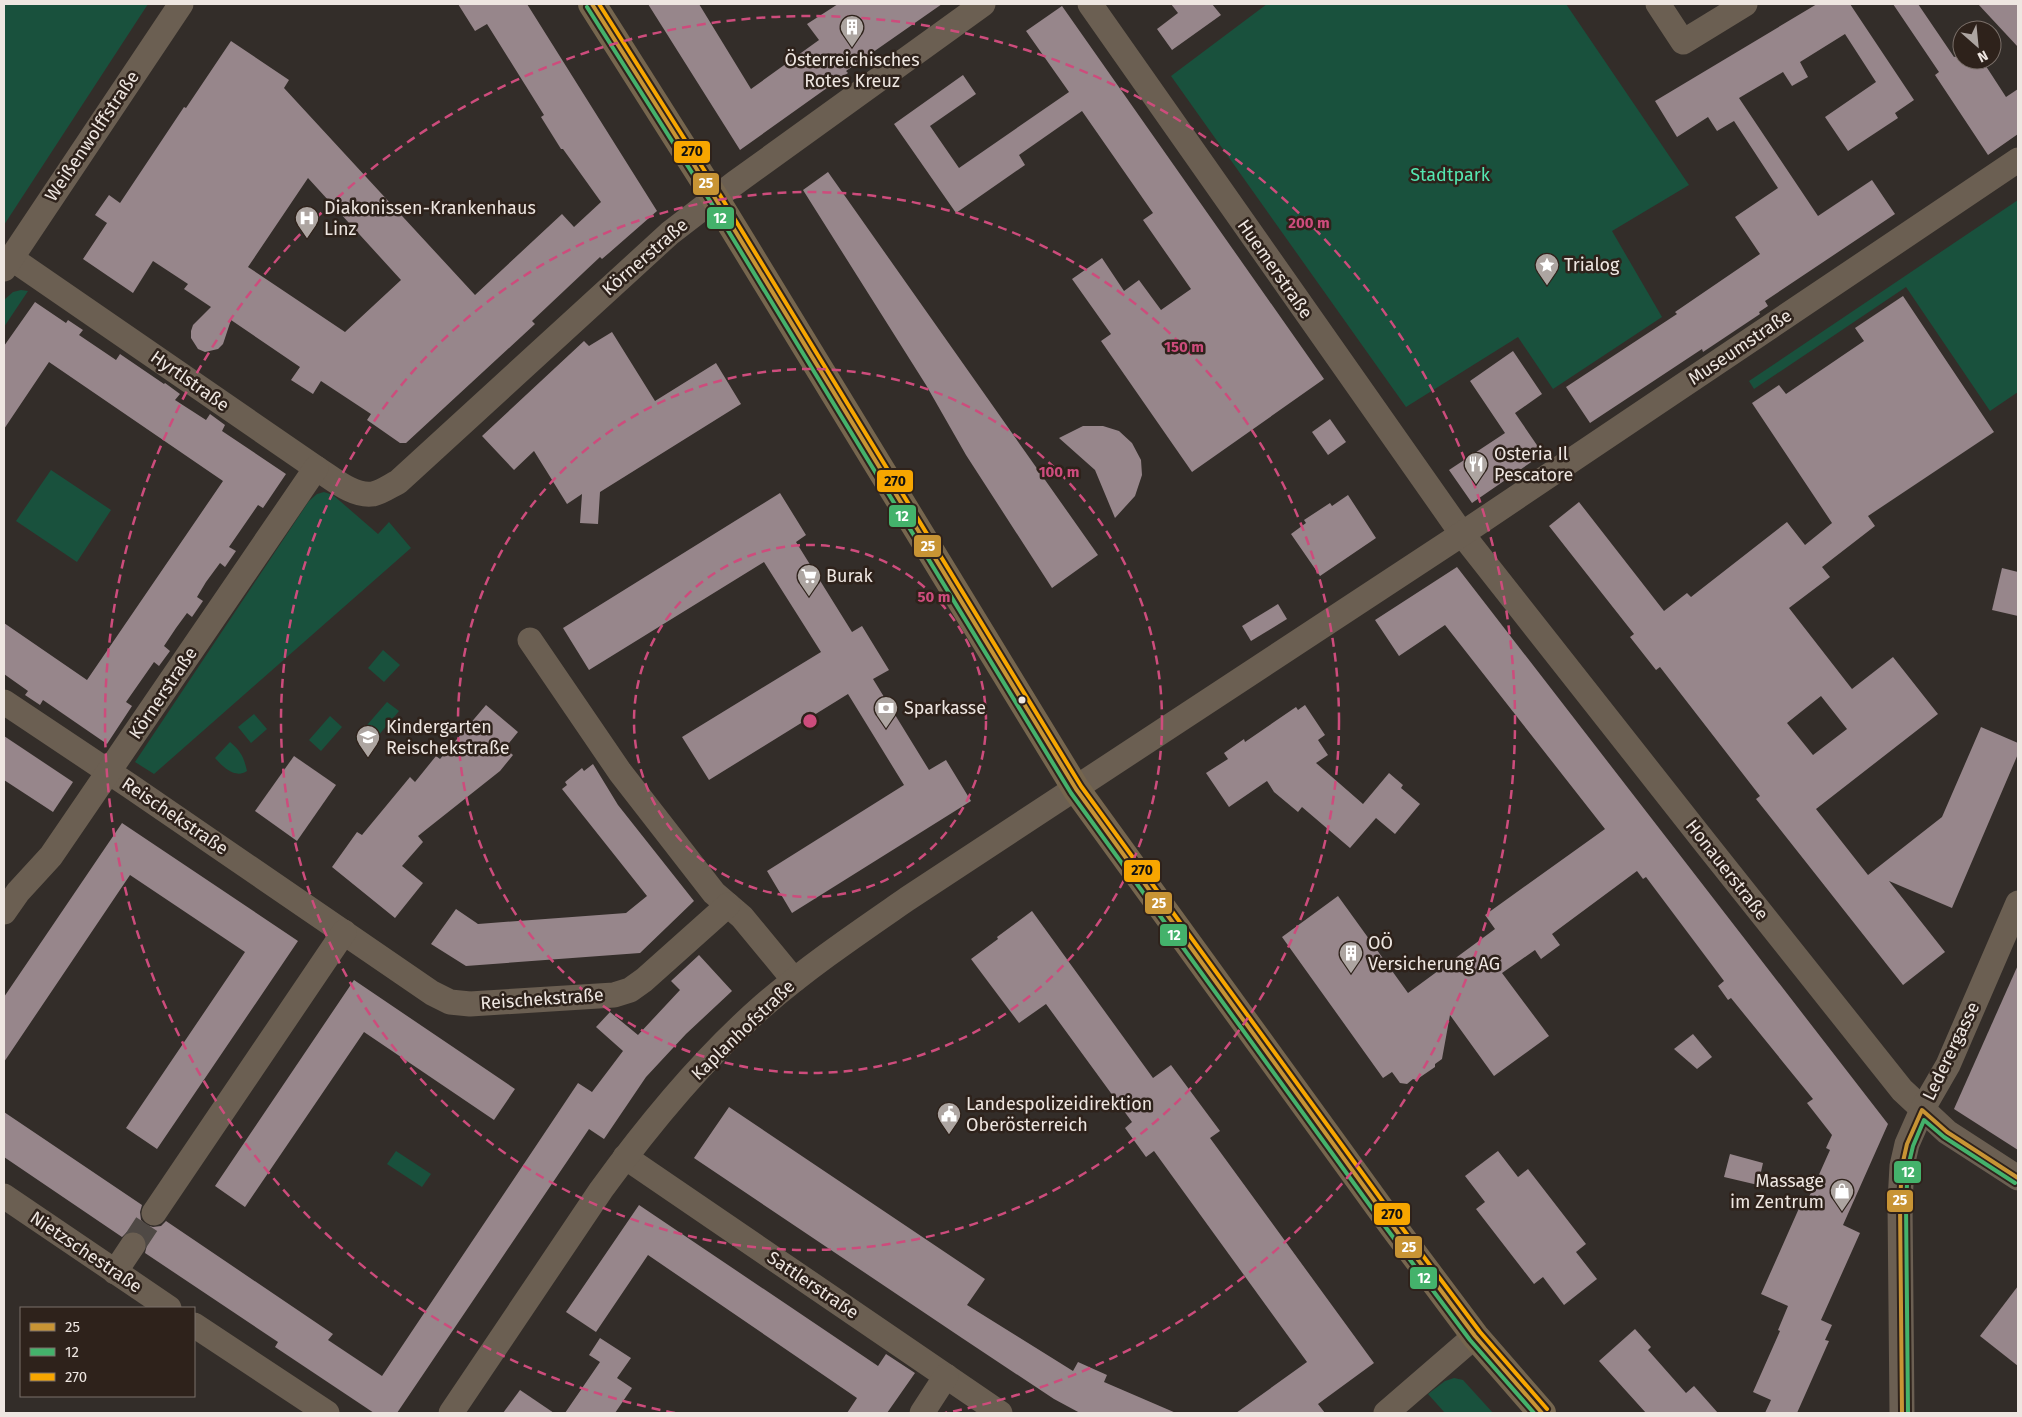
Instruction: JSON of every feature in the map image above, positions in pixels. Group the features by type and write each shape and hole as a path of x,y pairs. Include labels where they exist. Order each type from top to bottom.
{"main road":[{"path":"592,4 715,198 1076,789 1392,1225 1475,1336 1542,1413"}],"street":[{"name":"Weißenwolffstraße","path":"7,263 181,4"},
{"name":"Körnerstraße","path":"373,494 385,490 398,482 670,233 715,198 983,4"},
{"name":"Huemerstraße","path":"1090,4 1462,534"},
{"path":"1658,4 1683,42 1745,4"},
{"name":"Museumstraße","path":"1462,534 2018,160"},
{"name":"Hyrtlstraße","path":"7,263 345,487 362,493 373,494"},
{"name":"Körnerstraße","path":"4,912 18,892 51,856 316,468"},
{"name":"Kaplanhofstraße","path":"451,1413 625,1157 658,1116 763,1006 794,980 892,910 1462,534"},
{"name":"Honauerstraße","path":"1462,534 1889,1075 1922,1110 1947,1132 2018,1178"},
{"path":"530,640 620,772 714,893 742,917 794,980"},
{"name":"Reischekstraße","path":"4,702 110,772 432,993 450,1002 470,1004 591,996 614,994 630,990 728,905"},
{"name":"Lederergasse","path":"1902,1413 1900,1202 1902,1166 1907,1144 1922,1110 1948,1065 2018,903"},
{"path":"154,1213 344,932"},
{"name":"Sattlerstraße","path":"625,1157 1000,1413"},
{"name":"Nietzschestraße","path":"4,1196 167,1307"},
{"path":"114,1272 133,1245"},
{"path":"195,1326 327,1413"},
{"path":"1386,1413 1475,1336"},
{"path":"922,1413 946,1376"}],"green space":[{"path":"4,4 148,4 4,225"},
{"name":"Stadtpark","path":"1267,4 1566,4 1689,185 1612,231 1662,317 1553,389 1518,337 1406,407 1171,76"},
{"path":"2018,200 2018,392 1990,411 1906,287 1754,389 1749,381"},
{"path":"28,291 4,327 4,300 13,292"},
{"path":"51,470 111,510 77,562 16,521"},
{"path":"324,492 333,495 378,534 389,522 411,548 154,774 135,762 309,501 317,494"},
{"path":"383,650 400,665 384,682 368,668"},
{"path":"387,702 399,711 367,749 355,739"},
{"path":"254,714 267,729 251,743 238,727"},
{"path":"330,716 342,727 321,751 309,740"},
{"path":"230,742 242,755 245,762 247,771 243,773 238,774 230,771 215,758"},
{"path":"396,1151 431,1174 422,1187 387,1164"},
{"path":"1454,1378 1463,1380 1493,1413 1445,1413 1428,1394 1445,1381"}],"building":[{"path":"458,4 527,4 657,211 602,259 600,257 532,321 535,324 406,443 400,443 367,420 371,414 321,381 313,394 291,380 300,367 231,320 223,344 218,349 205,352 198,349 191,338 191,331 193,325 211,307 184,289 188,284 153,261 133,293 83,259 107,223 95,215 109,195 120,203 231,41 289,80 284,88 475,295 562,214 574,227 601,202 563,149 561,149 541,117 544,115 487,24 475,31","holes":["308,178 401,280 345,332 248,267"]},
{"path":"648,4 699,4 751,89 819,40 807,24 838,4 942,4 846,71 848,73 740,150"},
{"path":"1171,4 1212,4 1221,15 1172,50 1157,29 1178,13"},
{"path":"1817,4 1850,4 1914,100 1895,113 1898,118 1848,151 1825,117 1876,82 1845,34 1800,62 1808,77 1792,86 1783,72 1739,98 1818,216 1872,180 1895,214 1765,301 1768,306 1759,312 1760,314 1703,352 1702,349 1590,423 1566,387 1677,314 1675,312 1760,254 1735,217 1778,188 1734,121 1717,131 1708,117 1677,137 1655,101"},
{"path":"1893,4 1918,4 1952,54 1952,70 1988,70 2006,97 2018,89 2018,134 1988,155 1935,75 1939,72"},
{"path":"1978,4 2018,4 2018,47 2002,30 2002,20 1993,20"},
{"path":"1062,6 1324,379 1192,472 1101,341 1111,334 1072,279 1102,258 1124,291 1139,280 1161,310 1191,289 1143,220 1153,213 1082,111 1019,155 1025,165 956,213 894,124 963,75 976,94 930,126 959,168 1069,92 1026,31"},
{"path":"828,172 1098,555 1052,588 966,455 926,385 803,190"},
{"path":"1903,296 1994,432 1868,516 1875,526 1822,567 1830,577 1789,608 1852,689 1893,657 1938,714 1816,809 1868,875 1942,817 1981,727 2018,743 2018,754 1952,908 1889,881 1945,952 1903,985 1756,799 1760,796 1660,667 1656,670 1630,637 1634,634 1549,526 1579,502 1664,611 1687,593 1691,597 1787,522 1805,545 1832,523 1752,403 1779,385 1786,394 1864,341 1855,328","holes":["1821,696 1847,729 1813,755 1787,723"]},
{"path":"35,302 66,323 68,320 83,330 79,335 116,360 120,354 165,383 180,394 175,400 206,420 210,414 225,425 222,431 286,474 263,508 258,505 229,547 236,551 225,567 220,563 206,582 197,597 203,601 192,617 187,613 164,646 170,651 159,666 154,662 126,702 132,706 107,744 43,700 40,705 25,695 28,691 4,674 4,623 87,680 223,481 49,362 4,429 4,346"},
{"path":"612,332 655,401 716,363 741,404 600,492 598,524 580,523 582,494 567,504 534,451 514,470 482,436 584,341 589,346"},
{"path":"1513,351 1542,394 1515,413 1543,454 1472,503 1449,470 1505,433 1470,381"},
{"path":"1330,419 1346,442 1328,455 1312,432"},
{"path":"1083,426 1103,426 1119,431 1132,443 1141,460 1142,475 1135,496 1115,518 1095,470 1059,438"},
{"path":"780,493 806,535 796,542 852,632 862,626 889,670 873,679 929,770 946,760 971,801 792,913 767,871 904,785 848,694 709,780 682,737 821,652 764,562 589,670 563,628"},
{"path":"1348,495 1376,538 1320,576 1291,534 1306,523 1304,520 1330,503 1332,506"},
{"path":"1457,567 1888,1124 1843,1225 1860,1233 1821,1320 1832,1325 1825,1340 1829,1341 1797,1413 1765,1413 1771,1400 1753,1392 1780,1331 1778,1330 1788,1306 1761,1294 1800,1206 1804,1208 1830,1150 1826,1148 1832,1135 1807,1103 1813,1099 1731,998 1728,1000 1718,986 1724,981 1646,877 1643,879 1637,871 1552,934 1560,945 1541,959 1535,950 1502,973 1549,1036 1494,1076 1450,1015 1442,1059 1435,1064 1435,1067 1407,1084 1400,1083 1392,1072 1383,1078 1282,937 1338,896 1408,993 1495,929 1485,915 1605,829 1445,625 1399,656 1375,620"},
{"path":"2002,568 2018,572 2018,616 1992,610"},
{"path":"1278,604 1287,619 1251,641 1242,626"},
{"path":"486,705 518,732 505,748 513,755 500,771 418,836 423,842 402,866 423,883 395,918 332,867 357,832 362,835 410,777 415,782 436,756 440,759"},
{"path":"1305,705 1325,735 1318,740 1328,755 1316,763 1363,804 1389,773 1403,785 1401,788 1420,804 1395,834 1376,818 1350,848 1302,807 1298,812 1274,792 1267,781 1229,807 1206,773 1228,759 1224,753 1244,739 1245,742 1296,707 1298,710"},
{"path":"4,736 73,782 53,812 4,780"},
{"path":"294,756 336,785 297,841 255,811"},
{"path":"593,764 618,805 694,901 640,953 466,966 431,944 456,909 478,924 626,913 647,896 562,789 567,785 565,782 582,768 584,771"},
{"path":"122,823 298,941 157,1149 126,1128 245,952 130,875 4,1062 4,997"},
{"path":"1032,911 1153,1078 1171,1065 1220,1131 1210,1138 1374,1363 1318,1404 1325,1413 1236,1413 1307,1362 1154,1151 1146,1157 1125,1128 1132,1122 1046,1004 1019,1023 971,959"},
{"path":"699,955 732,991 686,1034 646,1077 604,1139 589,1129 397,1413 374,1413 275,1347 278,1342 145,1253 146,1238 141,1233 127,1232 122,1237 4,1157 4,1112 142,1205 140,1212 141,1220 146,1225 153,1227 161,1226 166,1221 333,1334 328,1340 382,1376 578,1083 592,1092 623,1051 596,1027 610,1012 638,1035 680,990 671,981"},
{"path":"2018,965 2018,1150 1954,1109"},
{"path":"354,980 515,1089 494,1120 364,1032 245,1207 215,1186"},
{"path":"1693,1034 1712,1057 1697,1069 1674,1049"},
{"path":"729,1107 985,1279 967,1305 1073,1371 1078,1362 1107,1375 1104,1382 1176,1413 1080,1413 1054,1399 694,1158"},
{"path":"1498,1151 1518,1177 1528,1169 1586,1244 1576,1252 1597,1279 1564,1305 1543,1277 1534,1284 1476,1209 1485,1202 1465,1176"},
{"path":"1730,1154 1763,1163 1758,1185 1724,1177"},
{"path":"639,1205 878,1366 886,1354 915,1373 887,1413 847,1413 857,1398 648,1255 596,1332 566,1312"},
{"path":"2018,1286 2018,1366 1980,1336"},
{"path":"1635,1329 1651,1347 1648,1350 1686,1393 1694,1386 1718,1413 1646,1413 1599,1361"},
{"path":"600,1338 631,1358 617,1378 632,1388 615,1413 565,1413 600,1362 589,1355"},
{"path":"520,1390 554,1413 503,1413"}],"tunnel":[{"path":"133,1245 154,1213"}],"transit line":[{"name":"25","path":"592,4 715,198 1076,789 1392,1225 1475,1336 1542,1413"},
{"name":"270","path":"599,4 720,195 1081,786 1397,1221 1480,1332 1547,1409"},
{"name":"12","path":"587,7 710,201 1071,793 1387,1229 1470,1340 1534,1413"},
{"name":"25","path":"1902,1413 1900,1202 1902,1166 1907,1144 1922,1110 1947,1132 2018,1178"},
{"name":"12","path":"1908,1413 1906,1202 1908,1167 1913,1146 1924,1120 1944,1137 2015,1183"}],"place":[{"name":"Österreichisches Rotes Kreuz","path":"852,48"},
{"name":"Diakonissen-Krankenhaus Linz","path":"307,239"},
{"name":"Trialog","path":"1547,286"},
{"name":"Osteria Il Pescatore","path":"1476,485"},
{"name":"Burak","path":"809,597"},
{"name":"Sparkasse","path":"886,729"},
{"name":"Kindergarten Reischekstraße","path":"368,758"},
{"name":"OÖ Versicherung AG","path":"1351,974"},
{"name":"Landespolizeidirektion Oberösterreich","path":"949,1135"},
{"name":"Massage im Zentrum","path":"1842,1212"}]}
